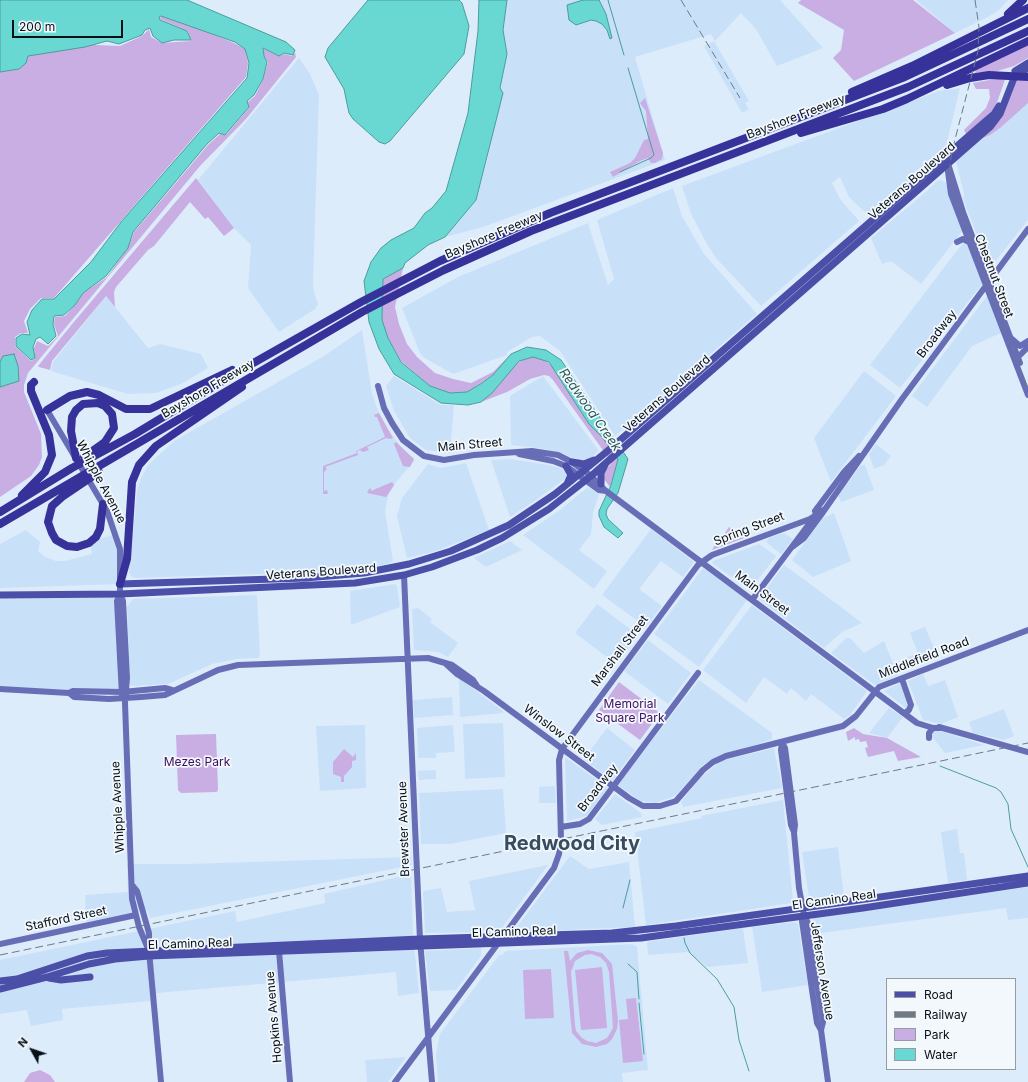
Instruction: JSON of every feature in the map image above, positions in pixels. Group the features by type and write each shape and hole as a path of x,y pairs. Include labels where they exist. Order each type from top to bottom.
{"highway":[{"path":"990,26 1010,13 1023,0"},
{"path":"766,131 818,106 893,75 1028,8"},
{"name":"Bayshore Freeway","path":"0,512 72,468 135,434 241,370 417,272 533,220 905,77 968,49 1028,19"},
{"name":"Bayshore Freeway","path":"0,524 362,312 418,282 531,231 903,89 966,61 1028,30"},
{"path":"770,140 787,139 883,109 964,76 985,63 1028,41"},
{"path":"964,76 1028,74"},
{"path":"120,584 126,559 132,482 142,461 156,446 223,402 271,365"},
{"path":"47,410 70,396 86,392 99,395 126,409 150,409 231,370 241,370"},
{"path":"10,506 45,472 52,455 49,435 31,391 31,385 34,382"},
{"path":"72,468 83,457 105,442 112,432 114,417 108,408 101,404 87,403 79,407 74,414 71,432 76,458"},
{"path":"103,504 100,529 96,537 89,543 77,547 67,546 56,540 52,533 49,518 50,510 55,503 140,442"}],"main road":[{"name":"Veterans Boulevard","path":"0,595 120,594 349,584 404,575 462,556 512,534 549,509 589,478 620,440 802,281 945,160 994,114 1011,76 1018,68 1028,63"},
{"name":"Veterans Boulevard","path":"120,584 290,579 352,575 402,566 460,548 516,521 565,487 583,472 623,447 800,293 932,176 945,160 953,159 994,122 1000,114 1014,78 1028,74"},
{"path":"800,293 802,281"},
{"path":"565,487 571,475 569,464 584,464 604,459 601,484"},
{"path":"498,530 512,534 516,521"},
{"path":"261,588 282,584 290,579"},
{"path":"191,590 203,582"},
{"name":"El Camino Real","path":"0,989 47,977 98,961 149,954 420,942 498,944 641,938 1028,876"},
{"name":"El Camino Real","path":"0,981 33,974 87,956 107,953 149,954 279,951 502,937 641,931 804,912 1028,883"},
{"path":"47,977 60,980 90,977"}],"street":[{"path":"953,159 957,183 956,187"},
{"name":"Chestnut Street","path":"945,160 951,194 969,242 1012,339 1028,384"},
{"name":"Chestnut Street","path":"945,160 956,187 961,206 1028,395"},
{"path":"932,176 944,177 949,180"},
{"name":"Broadway","path":"792,546 804,538 855,468 863,453 1028,229"},
{"path":"957,242 963,240 969,242"},
{"path":"1012,339 1020,346 1028,341"},
{"path":"1018,357 1028,347"},
{"name":"Main Street","path":"378,386 384,408 403,440 424,456 444,460 474,455 532,451 558,455 569,464 583,472 599,490 606,491"},
{"name":"Whipple Avenue","path":"47,410 103,504 113,526 120,549 120,594 117,601 124,696 133,886 132,899 149,954"},
{"name":"Broadway","path":"752,600 815,516 818,508 844,472 863,453"},
{"name":"Main Street","path":"589,478 601,484 606,491 905,713 916,723 933,728 942,728"},
{"path":"806,519 818,508"},
{"path":"815,516 825,509"},
{"name":"Spring Street","path":"701,562 712,554 815,516"},
{"path":"790,525 799,529 799,537"},
{"name":"Marshall Street","path":"561,827 559,760 562,749 701,562"},
{"name":"Brewster Avenue","path":"404,575 420,942 432,1082"},
{"name":"Middlefield Road","path":"726,756 846,724 856,716 874,691 879,687 1028,630"},
{"name":"Winslow Street","path":"0,689 69,693 73,691 124,696 165,688 172,690 218,670 238,665 432,658 452,665 473,680 477,686 613,787 643,806 654,807 668,805 680,797 708,765 726,756"},
{"name":"Broadway","path":"561,827 580,824 589,819 698,673"},
{"path":"902,678 911,705 909,710 905,713"},
{"name":"Main Street","path":"905,713 912,714 922,721 942,728 1028,751"},
{"path":"929,738 929,732 933,728"},
{"name":"Jefferson Avenue","path":"782,742 785,748 790,781 795,826 793,830 804,912 808,921 820,999 823,1022 821,1030 828,1082"},
{"path":"395,1082 554,868 561,850 561,827"},
{"name":"Whipple Avenue","path":"133,886 137,891 150,940 149,954 161,1082"},
{"name":"Jefferson Avenue","path":"804,912 802,921 817,1023 821,1030"},
{"name":"Stafford Street","path":"0,944 136,916"},
{"name":"Hopkins Avenue","path":"279,951 290,1082"},
{"path":"816,972 812,990 820,999"}],"shaded area":[{"path":"507,0 780,0 823,48 777,66 756,29 741,13 715,41 711,34 635,57 665,160 483,227 445,237 476,200 487,161 507,54 503,30"},
{"path":"916,0 1008,0 999,10 988,17 955,33"},
{"path":"714,41 749,101 745,103 749,109 742,113 704,46"},
{"path":"299,58 310,74 319,95 313,283 314,293 318,304 315,309 279,332 248,288 251,245 234,228 198,180"},
{"path":"960,88 945,150 868,215 849,197 840,177 832,183 840,199 859,221 761,306 716,258 691,214 682,186 939,91"},
{"path":"1028,100 1028,220 990,268 963,199 964,194 956,161"},
{"path":"941,180 946,183 963,230 921,284 891,261 882,264 871,238 937,181"},
{"path":"673,188 682,216 704,254 757,314 615,436 560,351 540,336 532,337 507,352 507,355 453,374 423,357 420,353 402,308 458,277 588,223 608,285 614,279 597,220"},
{"path":"965,242 968,243 983,283 900,388 870,365 958,249"},
{"path":"106,296 148,348 160,344 201,354 208,368 181,384 156,393 128,394 51,371 53,362"},
{"path":"987,296 1001,333 972,346 927,407 912,396"},
{"path":"362,330 372,394 379,413 386,427 404,451 415,460 397,481 388,496 385,511 393,561 376,567 327,572 134,578 131,576 129,573 137,491 141,478 149,464 174,441 324,356"},
{"path":"864,371 896,396 831,482 814,438"},
{"path":"394,376 441,405 454,405 450,453 426,450 410,438 394,411 386,386"},
{"path":"543,376 599,451 588,460 579,461 565,454 545,449 511,445 510,396"},
{"path":"876,444 891,456 884,465 874,469 869,454"},
{"path":"511,459 549,465 563,469 567,475 566,478 510,517 491,460"},
{"path":"466,463 489,530 436,551 407,558 397,516 402,498 428,464 441,468"},
{"path":"861,465 865,465 874,490 841,502 838,496"},
{"path":"588,487 599,494 593,513 591,534 579,550 607,571 594,589 523,535 560,510"},
{"path":"834,513 851,561 813,577 792,560 823,518"},
{"path":"651,529 694,562 683,577 661,561 639,589 662,606 646,627 602,595"},
{"path":"26,530 40,542 38,551 45,557 56,561 65,561 92,554 91,546 99,539 116,534 120,584 0,588 0,544"},
{"path":"784,533 793,539 781,554 766,542 769,538"},
{"path":"510,541 522,550 486,567 474,558"},
{"path":"759,544 776,556 750,590 712,563 713,561"},
{"path":"784,565 862,623 842,632 824,648 759,599"},
{"path":"703,568 747,600 699,667 654,634"},
{"path":"395,584 397,586 400,607 351,625 350,591"},
{"path":"120,594 122,692 0,689 0,595"},
{"path":"257,595 260,656 258,658 236,659 212,664 168,684 132,686 130,684 127,607 133,599"},
{"path":"597,604 638,635 616,664 575,633"},
{"path":"752,605 867,691 850,715 844,719 811,694 806,701 791,688 787,694 764,677 746,703 703,670"},
{"path":"418,608 432,619 430,622 458,643 448,657 438,652 414,650 412,609"},
{"path":"925,627 938,657 905,670 901,660 918,653 910,633"},
{"path":"846,638 850,638 864,653 884,641 898,675 875,685 831,653"},
{"path":"648,640 691,673 668,704 624,671"},
{"path":"923,674 928,686 945,680 958,717 941,724 923,720 908,681"},
{"path":"459,678 503,711 503,713 460,717"},
{"path":"699,680 772,733 772,739 753,746 729,752 704,764 676,795 670,798 655,803 641,801 617,785"},
{"path":"900,683 909,706 907,709 884,691"},
{"path":"452,697 453,715 414,718 413,700"},
{"path":"889,708 903,717 887,738 869,733"},
{"path":"1004,709 1014,736 1004,740 973,733 969,722"},
{"path":"503,723 505,777 465,779 463,724"},
{"path":"365,725 366,788 320,791 316,726"},
{"path":"453,725 455,752 436,753 436,758 418,758 417,728"},
{"path":"607,728 635,750 612,781 584,759"},
{"path":"934,730 984,745 945,753 932,737 931,733"},
{"path":"774,748 782,788 683,807 681,802 699,779 721,761"},
{"path":"565,757 608,788 587,816 567,821"},
{"path":"436,770 436,779 419,780 418,771"},
{"path":"555,786 556,803 539,803 539,787"},
{"path":"503,789 506,833 450,844 421,844 419,793"},
{"path":"615,794 641,813 642,817 602,825 595,819"},
{"path":"783,800 792,903 646,925 635,832 702,818 701,816"},
{"path":"957,829 960,853 964,853 967,880 948,883 941,832"},
{"path":"838,847 844,897 812,901 809,897 802,852"},
{"path":"570,856 589,869 629,862 635,927 514,931"},
{"path":"411,857 412,865 150,918 147,910 86,922 85,895 128,892 127,864 187,864"},
{"path":"548,865 499,932 425,933 423,891 441,888 447,912 475,910 469,881"},
{"path":"411,874 413,935 419,993 398,996 396,972 157,993 150,1001 62,1009 63,1020 31,1026 27,1010 0,1014 0,960 235,911 237,922 325,903 324,894"},
{"path":"1028,887 1028,918 1008,920 1006,908 814,934 813,918"},
{"path":"795,922 798,924 808,985 762,992 752,927"},
{"path":"743,928 748,963 707,967 688,952 648,955 647,942"},
{"path":"632,944 637,947 648,1070 622,1073 623,1082 438,1082 436,1054 440,1034 499,955 502,955 506,951"},
{"path":"481,948 481,956 456,990 430,991 425,951"},
{"path":"406,1057 388,1082 367,1082 365,1060"}],"green space":[{"path":"801,0 913,0 955,33 854,81 833,58 841,50 844,30 798,3"},
{"path":"161,16 210,33 245,49 248,63 246,77 54,298 41,298 30,309 24,321 28,333 21,333 15,337 15,346 31,361 35,359 34,348 37,341 48,346 58,336 54,324 55,317 65,316 83,293 107,277 128,248 134,232 208,145 220,134 226,135 249,108 248,102 255,96 263,80 268,62 264,56 264,49 279,56 284,54 292,56 295,53 296,57 246,119 200,166 28,373 24,385 24,392 41,434 42,457 39,465 31,476 0,497 0,46 71,44 120,46 142,36 149,29 151,37 162,43 191,41 188,31 160,19"},
{"path":"1028,45 1028,58 1014,66 994,72 975,73 976,70"},
{"path":"1006,77 995,108 966,134 964,130 986,108 990,98 989,89 976,89 973,83"},
{"path":"1017,78 1028,81 1028,103 1000,128 990,135 980,139"},
{"path":"645,98 663,153 662,159 655,163 651,163 648,158 613,177 610,172 630,163 635,158 644,140 648,139 646,111 640,103"},
{"path":"196,178 234,228 224,236 208,217 205,219 190,202 154,246 148,250 116,287 114,292 115,307 106,296 52,361 50,370 39,367 38,366 73,323"},
{"path":"403,268 395,307 399,324 407,344 417,357 435,373 471,383 493,372 511,354 493,375 467,392 450,393 430,386 401,361 388,338 382,320 383,279"},
{"path":"526,358 541,358 554,367 589,424 602,437 618,459 610,487 603,478 605,470 612,463 549,376 544,375 530,379 507,392 481,402 492,393 514,365"},
{"path":"379,413 393,438 386,438 367,447 369,450 363,452 360,450 357,451 358,455 325,467 327,469 324,472 324,491 327,490 328,494 323,494 323,466 357,453 356,451 385,437 377,417 374,415"},
{"path":"396,442 414,459 410,467 403,466 394,444"},
{"path":"392,482 394,485 386,497 367,493 371,488 371,491"},
{"path":"729,527 744,538 712,550 716,543 718,544"},
{"name":"Memorial Square Park","path":"619,682 660,713 640,740 599,710"},
{"path":"854,728 863,734 887,738 921,757 898,761 894,751 868,757 865,748 868,747 866,741 860,742 859,739 855,740 855,737 848,741 846,732"},
{"name":"Mezes Park","path":"216,734 217,792 181,793 178,790 176,735"},
{"path":"344,749 353,757 356,753 356,760 352,761 352,767 344,776 344,782 341,782 341,777 333,774 333,762"},
{"path":"588,950 602,953 612,964 618,1021 617,1029 612,1039 607,1044 596,1047 582,1044 572,1033 564,951 568,951 570,961 577,953","holes":["591,954 600,957 606,963 609,972 613,1028 607,1038 596,1043 587,1041 576,1031 571,972 575,961 585,955"]},
{"path":"602,967 607,1028 581,1030 575,970"},
{"path":"551,969 554,1018 525,1019 523,970"},
{"path":"636,998 643,1061 623,1063 619,1020 628,1019 626,999"},
{"path":"40,1070 50,1075 55,1082 24,1082 30,1073"}],"water":[{"path":"0,0 187,0 286,42 295,50 293,55 284,53 279,56 263,48 264,56 267,62 263,79 254,95 247,101 249,107 225,135 219,133 207,144 133,232 128,248 106,276 83,293 75,305 64,315 54,316 53,324 56,336 48,344 40,337 36,339 33,347 35,358 31,360 16,346 16,338 22,334 30,335 27,322 32,310 42,299 54,299 91,262 121,222 247,78 249,63 245,49 235,42 161,16 159,17 160,20 187,31 191,40 174,40 162,43 153,36 150,28 145,30 142,35 119,44 107,41 85,47 28,56 26,63 19,69 0,72"},
{"path":"368,0 459,0 462,3 469,26 464,54 390,141 385,144 379,142 353,119 349,113 344,89 325,57 328,48"},
{"path":"479,0 507,0 503,30 507,54 500,88 503,93 476,200 445,237 428,245 405,263 403,268 383,279 382,320 388,338 401,362 430,386 450,393 467,392 493,375 511,354 527,347 546,350 561,360 628,459 618,493 607,509 606,514 608,519 623,533 618,538 604,527 599,516 599,511 611,485 618,459 602,437 589,424 549,362 533,357 519,361 492,393 481,402 468,405 441,403 394,374 379,349 369,322 364,281 371,262 381,248 391,240 414,228 425,213 432,208 446,191 468,113 478,31"},
{"path":"583,0 599,0 606,14 612,38 610,39 607,30 602,24 596,21 591,20 576,25 569,20 567,5"},
{"path":"14,354 18,366 19,381 0,387 0,362 3,356"}],"waterway":[{"path":"608,0 624,55"},
{"path":"620,172 651,158 654,155 628,68"},
{"name":"Redwood Creek","path":"940,766 996,788 1001,792 1008,804 1011,829 1028,867"},
{"path":"623,908 630,880"},
{"path":"684,938 690,953 717,979 734,1007 739,1040 749,1071"},
{"path":"628,964 637,972 639,999"},
{"path":"639,1003 644,1054"}],"railway":[{"path":"681,0 740,98"},
{"path":"975,0 979,27 978,51 952,151 950,165 951,178 957,202 967,230 1028,389"},
{"path":"0,955 1028,743"}],"district":[{"name":"Redwood City","path":"572,844"}]}
